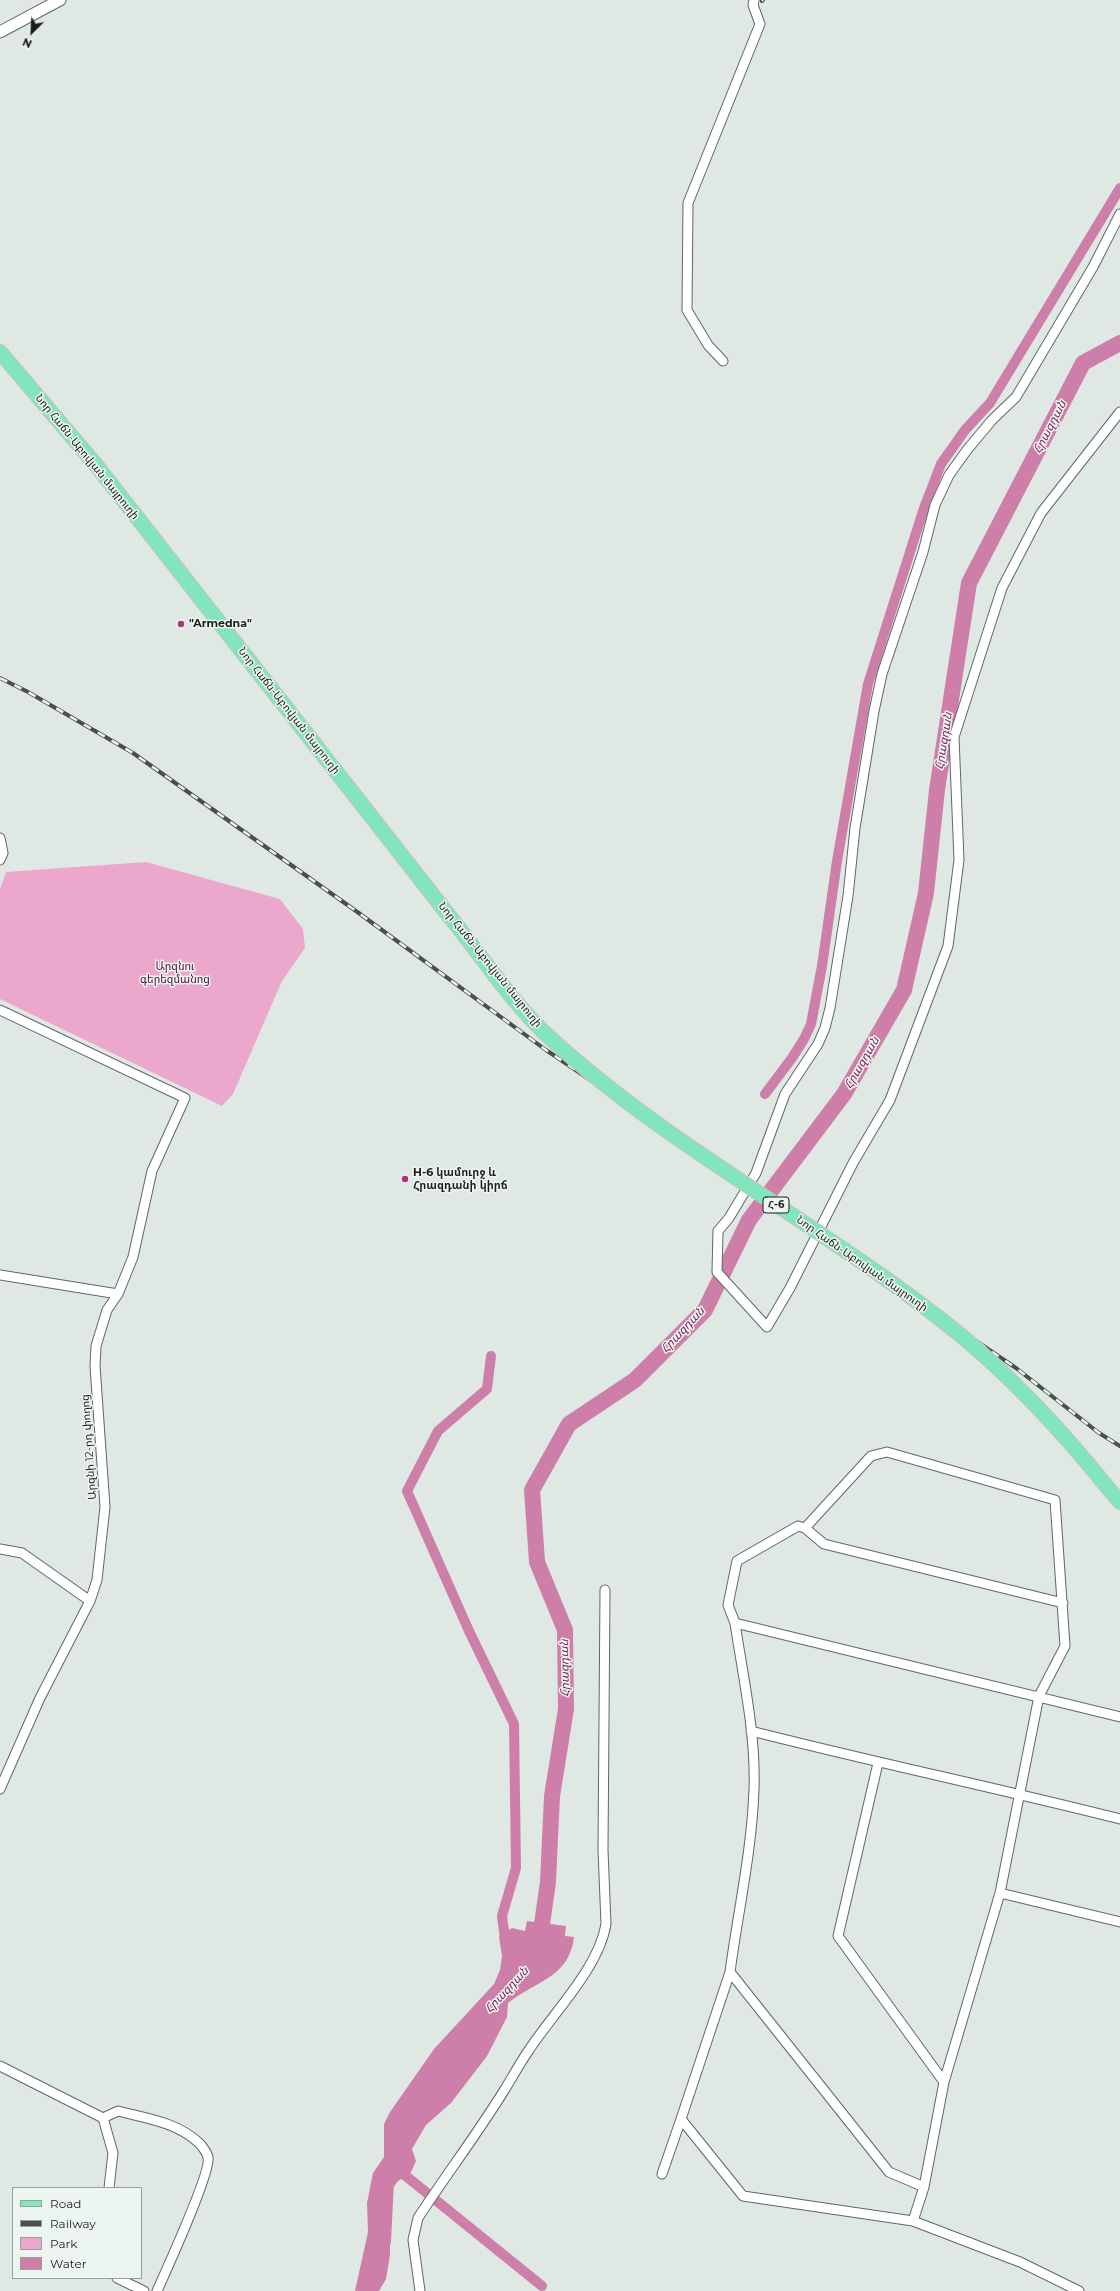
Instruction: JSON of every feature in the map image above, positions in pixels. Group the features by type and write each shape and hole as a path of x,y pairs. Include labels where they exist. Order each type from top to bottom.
{"main road":[{"name":"Նոր Հաճն-Աբովյան մայրուղի","path":"0,352 96,465 521,1007 546,1034 640,1113 908,1295 959,1334 1018,1386 1070,1441 1120,1502"}],"street":[{"path":"0,32 60,0"},
{"path":"723,360 708,345 687,310 688,204 760,24 753,5 754,0"},
{"path":"1120,214 1093,267 1016,397 992,420 950,476 936,505 923,552 901,612 882,674 874,711 855,828 848,896 830,1008 825,1028 818,1044 786,1094 756,1173 729,1218 718,1231 717,1272 767,1327 790,1288 853,1162 890,1100 948,946 959,860 954,737 1002,588 1041,513 1120,412"},
{"path":"0,838 3,852 0,860"},
{"name":"Արզնի 12-րդ փողոց","path":"0,1010 185,1098 152,1171 133,1257 118,1294 107,1310 96,1346 95,1366 105,1507 97,1580 90,1601 40,1698 0,1789"},
{"path":"0,1275 118,1294"},
{"path":"805,1528 871,1456 887,1452 1054,1500 1063,1603 1065,1646 1039,1696 1000,1893 944,2082 924,2187 913,2221"},
{"path":"662,2174 730,1972 747,1862 754,1788 750,1731 735,1623 728,1605 736,1561 798,1526 805,1528 824,1544 1063,1603"},
{"path":"0,1549 22,1553 90,1601"},
{"path":"420,2291 414,2240 418,2218 505,2090 528,2050 586,1971 602,1945 606,1924 603,1850 604,1590"},
{"path":"735,1623 1120,1717"},
{"path":"750,1731 878,1764 1019,1794 1120,1818"},
{"path":"878,1764 838,1936 944,2082"},
{"path":"1000,1893 1120,1922"},
{"path":"730,1972 889,2172 924,2187"},
{"path":"0,2066 103,2118 112,2153 109,2187"},
{"path":"103,2118 118,2111 177,2127 200,2143 208,2157 208,2167 202,2185 157,2291"},
{"path":"681,2119 743,2196 913,2221 1020,2262 1079,2291"},
{"path":"119,2279 144,2291"}],"green space":[{"name":"Արզնու գերեզմանոց","path":"146,862 280,899 303,929 305,948 282,981 233,1094 222,1106 0,999 0,889 6,872"}],"water":[{"path":"527,1921 566,1926 565,1936 574,1937 571,1951 559,1970 508,2003 507,2017 487,2056 451,2103 426,2125 412,2149 416,2161 410,2174 398,2181 390,2192 383,2211 390,2233 390,2255 386,2279 379,2291 355,2291 368,2232 367,2203 373,2173 384,2157 384,2124 390,2112 434,2049 494,1984 500,1970 502,1956 499,1937 512,1928 525,1931"}],"waterway":[{"path":"765,1094 792,1058 804,1039 811,1024 822,966 837,861 868,684 924,508 941,464 965,430 990,403 1120,188"},
{"name":"Հրազդան","path":"539,1945 548,1882 552,1796 566,1709 565,1630 537,1562 532,1490 569,1424 635,1380 705,1310 749,1220 844,1094 904,990 926,893 937,790 969,583 1083,363 1120,343"},
{"path":"491,1356 487,1389 438,1431 407,1491 469,1631 514,1724 516,1868 502,1916 506,1946"},
{"path":"396,2168 542,2286"},
{"name":"Հրազդան","path":"383,2241 386,2182"}],"railway":[{"path":"0,678 28,692 133,753 356,911 546,1050 1016,1368 1099,1433 1120,1446"}],"place":[{"name":"\"Armedna\"","path":"181,624"},
{"name":"H-6 կամուրջ և Հրազդանի կիրճ","path":"405,1179"}]}
